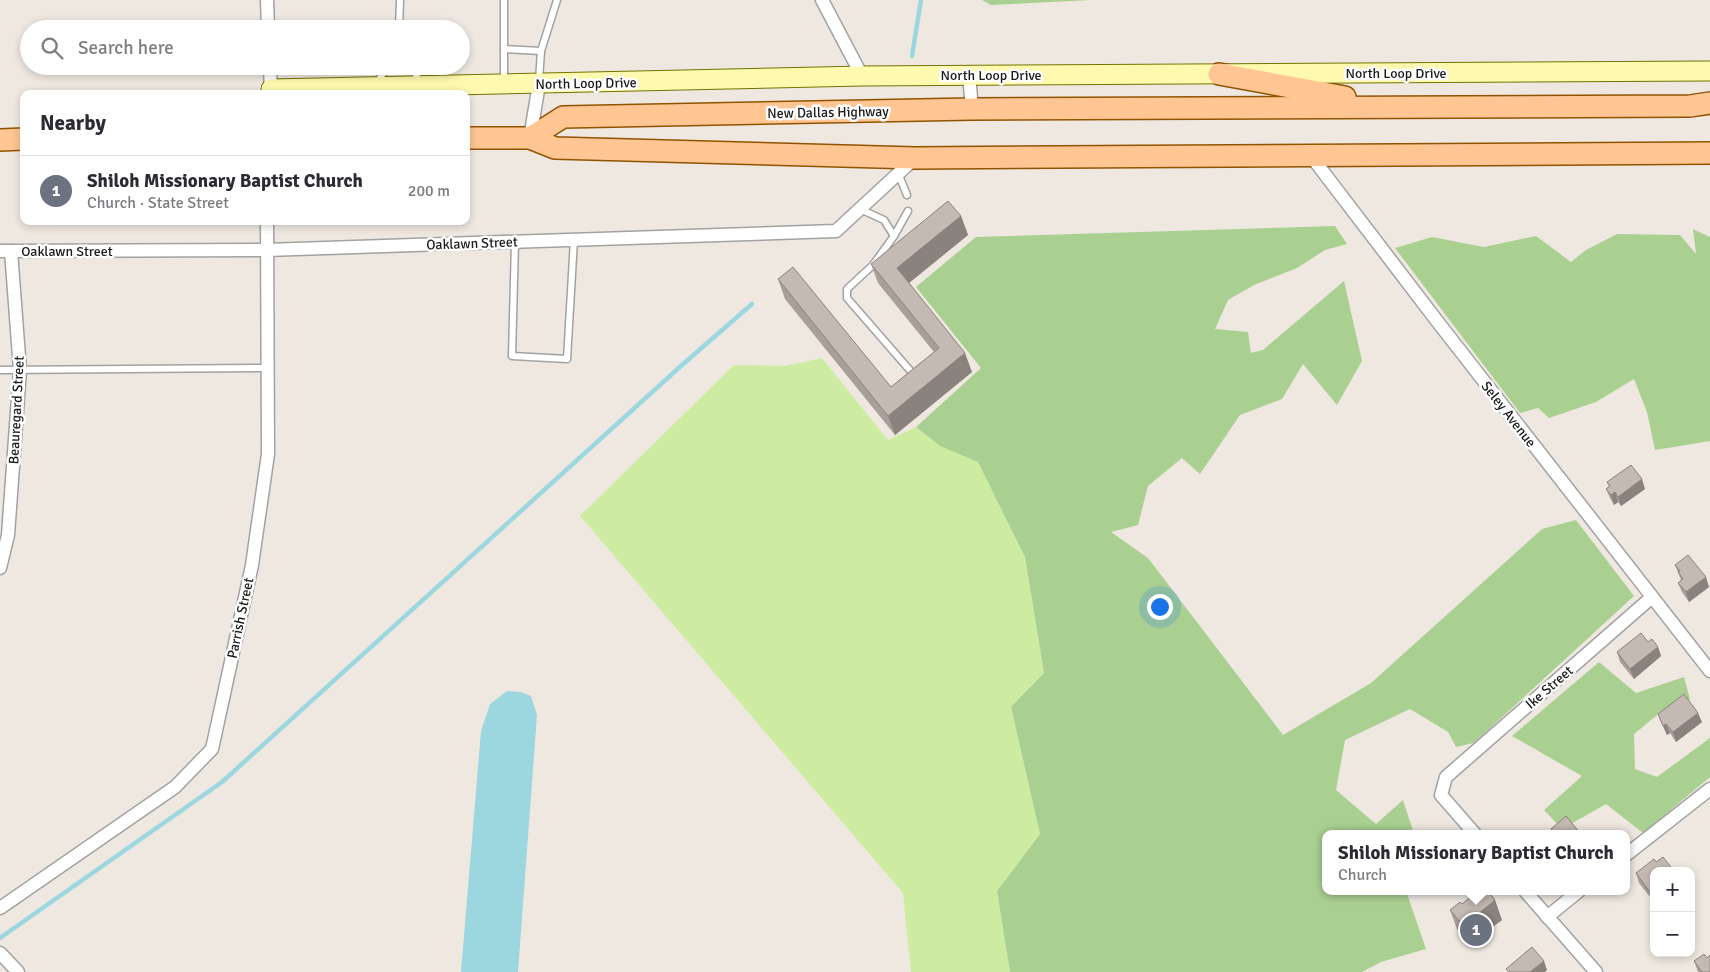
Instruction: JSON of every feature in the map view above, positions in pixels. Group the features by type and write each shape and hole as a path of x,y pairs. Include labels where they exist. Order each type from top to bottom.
{"main road":[{"path":"1219,74 1395,106 1690,106 1710,102"},
{"name":"New Dallas Highway","path":"530,138 563,117 972,109 1395,106"},
{"path":"470,138 530,138 556,148 914,158 1710,153"},
{"path":"0,140 20,139"}],"street":[{"path":"267,0 268,20"},
{"path":"822,0 862,76"},
{"name":"North Loop Drive","path":"312,90 862,76 1710,71"},
{"path":"270,75 271,90"},
{"path":"969,75 972,109"},
{"path":"530,138 539,84"},
{"name":"Seley Avenue","path":"1311,156 1436,321 1710,671"},
{"name":"Oaklawn Street","path":"6,251 266,250 836,231 914,158"},
{"name":"Parrish Street","path":"0,908 175,787 212,749 252,565 268,454 267,225"},
{"name":"Beauregard Street","path":"0,568 8,535 20,370 6,251"},
{"name":"Ike Street","path":"1472,830 1441,795 1446,777 1652,597"},
{"path":"1630,851 1710,789"},
{"path":"1529,895 1596,972"},
{"path":"1547,916 1574,895"},
{"path":"0,953 18,972"}],"lane":[{"path":"399,20 400,0"},
{"path":"504,0 504,84"},
{"path":"539,84 541,51 558,0"},
{"path":"504,49 541,51"},
{"path":"373,87 382,75"},
{"path":"416,75 423,86"},
{"path":"898,173 907,195"},
{"path":"860,209 884,220 894,236"},
{"path":"908,211 894,236 873,265 847,289 847,298 914,375"},
{"path":"515,242 512,356 567,359 574,240"},
{"path":"0,370 267,368"}],"green space":[{"path":"982,0 1091,0 991,5"},
{"path":"1335,226 1347,244 1325,250 1297,268 1254,285 1228,300 1215,329 1248,332 1251,353 1263,350 1344,281 1362,361 1337,405 1303,364 1282,399 1240,415 1200,474 1182,458 1148,486 1138,525 1111,532 1148,558 1283,735 1371,683 1542,529 1576,520 1634,596 1474,743 1456,747 1448,732 1410,709 1345,740 1336,790 1376,824 1403,800 1413,830 1322,830 1322,895 1407,895 1426,949 1381,962 1362,972 1010,972 997,891 1040,834 1011,707 1044,673 1025,557 978,462 940,446 916,427 981,368 916,287 976,237"},
{"path":"1693,229 1710,237 1710,441 1655,450 1647,412 1634,379 1596,402 1549,418 1538,408 1520,413 1395,248 1432,237 1484,247 1536,236 1571,262 1586,250 1617,234 1680,235 1696,254"},
{"path":"822,358 888,440 916,427 940,446 978,461 1025,557 1044,673 1011,707 1040,834 997,891 1010,972 911,972 903,893 580,516 734,365 785,366"},
{"path":"1599,662 1636,693 1684,677 1690,699 1662,711 1634,734 1635,769 1657,777 1710,738 1710,777 1643,833 1606,804 1562,829 1544,810 1582,776 1512,736"}],"water":[{"path":"507,691 521,692 531,696 537,715 518,972 461,972 481,731 490,704"}],"building":[{"path":"948,201 961,216 897,268 965,353 888,416 778,279 793,267 891,387 939,348 871,264"},
{"path":"1631,465 1642,479 1618,497 1615,492 1611,495 1606,489 1610,486 1607,482"},
{"path":"1688,555 1706,577 1686,592 1678,583 1683,579 1675,565"},
{"path":"1641,633 1648,642 1652,639 1658,647 1630,669 1617,652"},
{"path":"1684,694 1698,713 1673,732 1666,724 1663,726 1658,714"},
{"path":"1566,816 1578,830 1552,830"},
{"path":"1663,857 1671,867 1650,867 1650,892 1636,873 1654,859 1656,862"},
{"path":"1473,895 1491,895 1495,900 1472,919 1473,921 1465,928 1450,910 1460,902 1462,904"},
{"path":"1532,947 1544,961 1530,972 1509,972 1506,969"},
{"path":"1704,954 1707,958 1710,955 1710,972 1702,972 1694,961"}],"waterway":[{"path":"912,56 921,0"},
{"path":"0,938 222,782 682,365 752,304"}],"place":[{"name":"Shiloh Missionary Baptist Church","path":"1476,930"}]}
